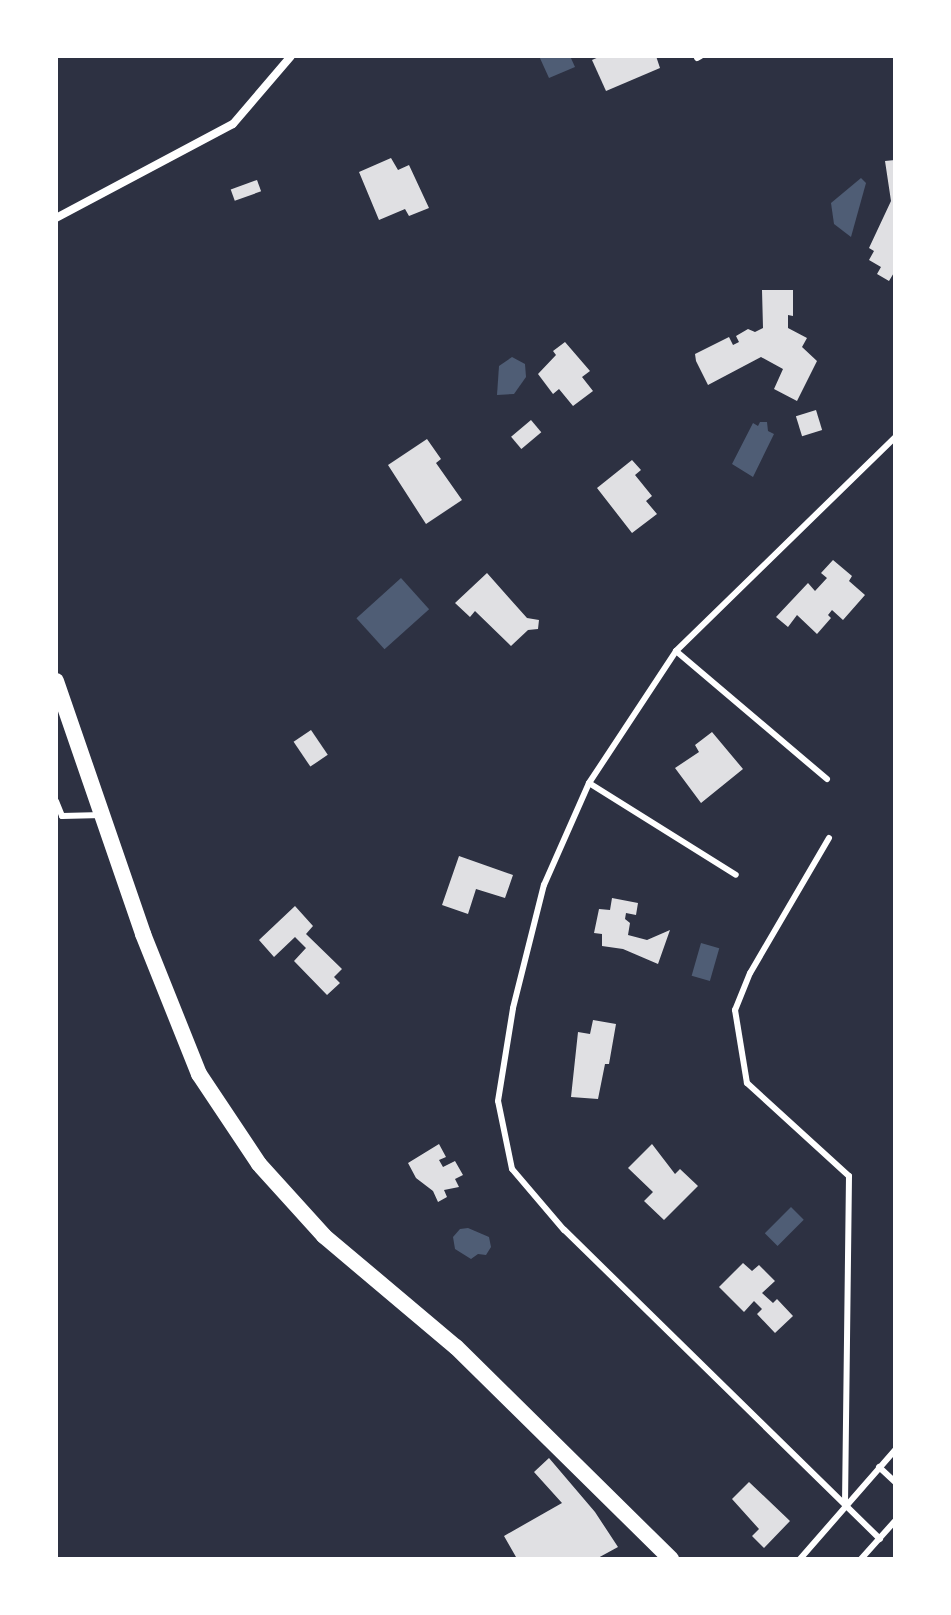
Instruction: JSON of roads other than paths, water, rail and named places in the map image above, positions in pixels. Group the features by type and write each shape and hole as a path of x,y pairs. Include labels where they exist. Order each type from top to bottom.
{"main road":[{"path":"56,681 143,934 199,1074 259,1164 324,1236 456,1347 671,1559"}],"street":[{"path":"56,218 233,124 291,56"}],"lane":[{"path":"880,1539 564,1230 512,1169 498,1101 513,1008 544,885 589,783 676,651 895,437"},
{"path":"676,651 827,779"},
{"path":"589,783 736,875"},
{"path":"56,801 62,816 103,815"},
{"path":"829,838 750,973 735,1010 747,1083 849,1176 845,1504"},
{"path":"800,1559 895,1450"},
{"path":"879,1467 895,1482"},
{"path":"861,1559 895,1521"}],"water":[{"path":"539,56 570,56 575,67 549,78"},
{"path":"861,178 866,183 851,237 834,224 831,203"},
{"path":"512,357 525,364 526,377 514,394 497,395 499,366"},
{"path":"760,422 767,422 768,431 774,434 753,477 732,464 753,423 758,426"},
{"path":"401,578 429,609 385,649 356,618"},
{"path":"701,943 719,948 710,981 692,976"},
{"path":"791,1207 804,1220 778,1246 765,1233"},
{"path":"468,1228 489,1237 491,1247 486,1255 478,1254 471,1259 455,1249 453,1237 460,1229"}]}
